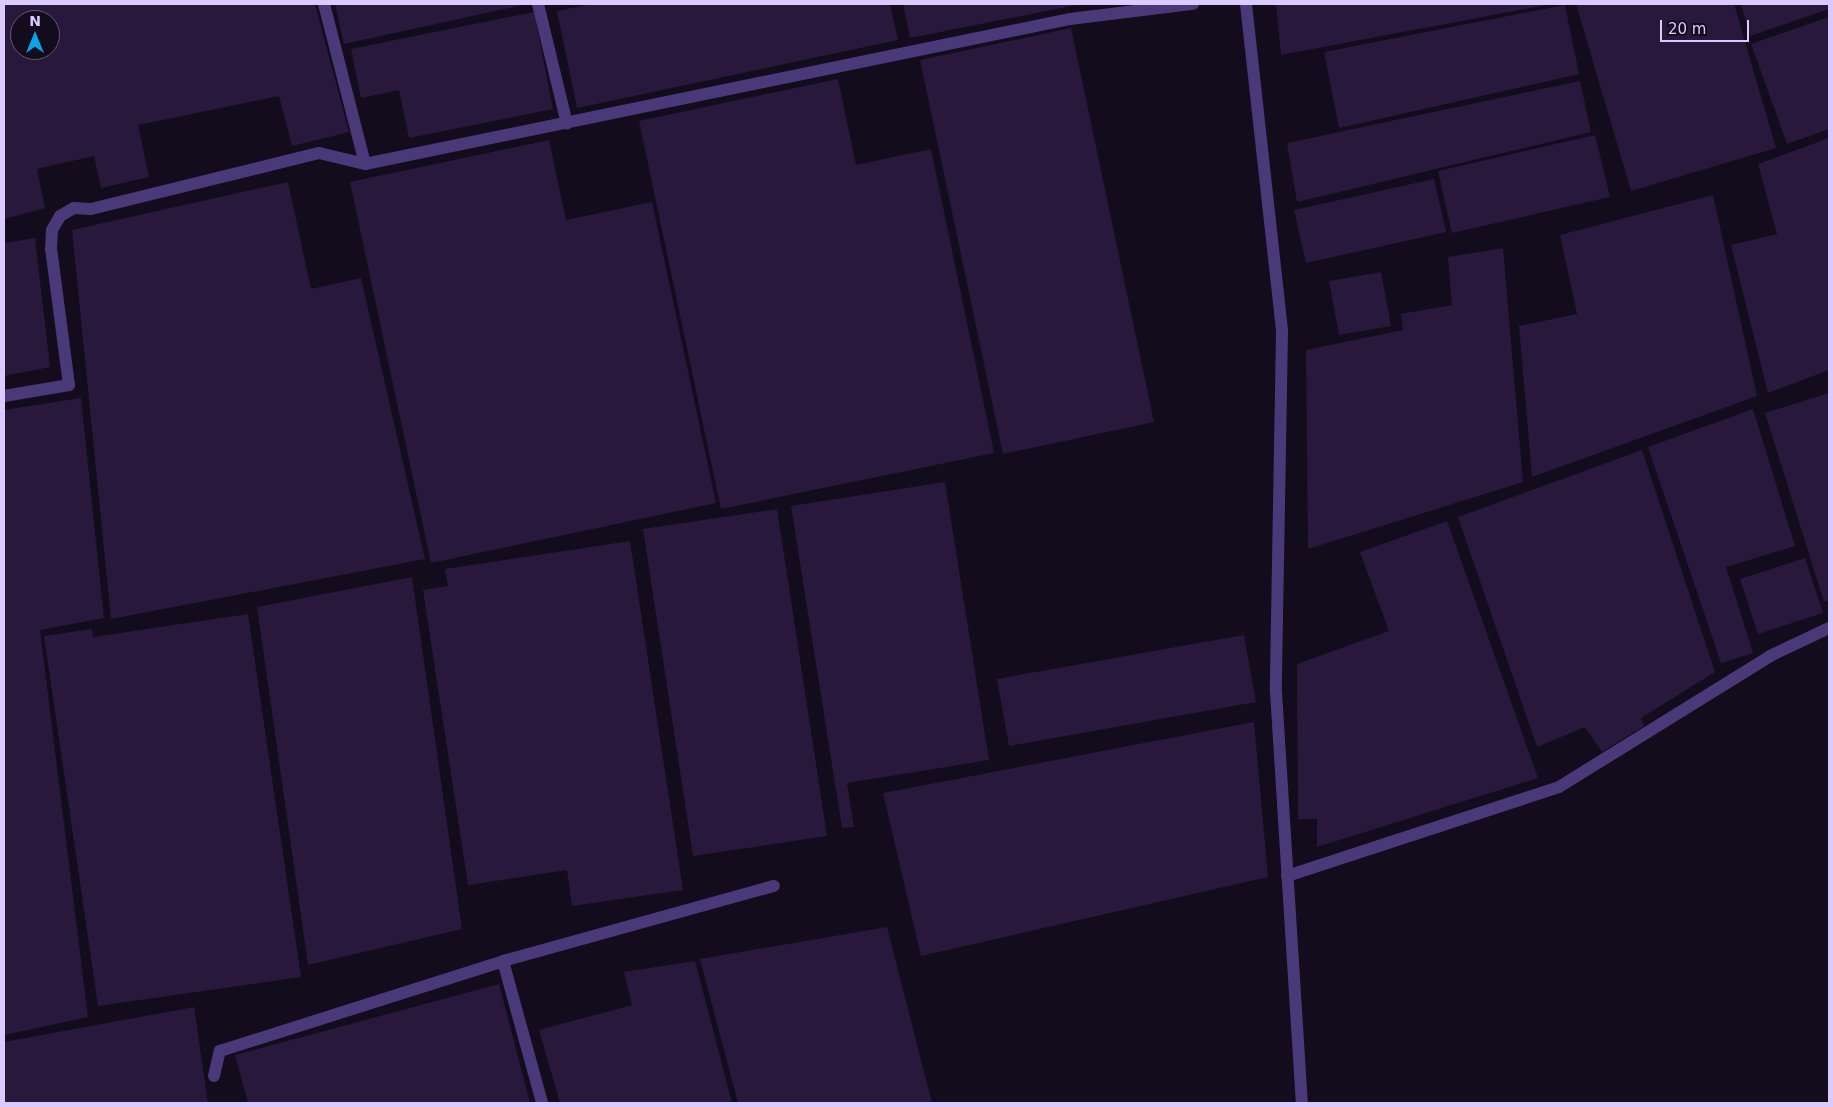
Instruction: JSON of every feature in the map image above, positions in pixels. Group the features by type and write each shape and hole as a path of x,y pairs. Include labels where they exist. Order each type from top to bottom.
{"street":[{"path":"324,4 365,164"},
{"path":"538,4 567,124"},
{"path":"4,396 69,385 51,249 52,230 60,216 74,208 91,209 319,153 365,164 567,124 1070,19 1193,4"},
{"path":"1246,4 1282,332 1276,692 1302,1103"},
{"path":"1287,876 1559,787 1770,656 1829,628"},
{"path":"214,1076 220,1051 503,961 774,886"},
{"path":"503,961 542,1103"}],"building":[{"path":"4,4 315,4 349,132 292,146 279,96 138,125 149,177 101,188 94,156 37,169 45,208 4,219"},
{"path":"335,4 523,4 523,5 344,44"},
{"path":"591,4 890,4 898,40 577,108 557,11"},
{"path":"903,4 1076,4 1076,5 910,38"},
{"path":"1276,4 1546,4 1546,5 1281,55"},
{"path":"1576,4 1734,4 1776,148 1631,191"},
{"path":"1741,4 1829,4 1829,9 1750,36"},
{"path":"1565,5 1579,74 1339,128 1324,52"},
{"path":"534,12 553,109 409,138 399,90 361,98 351,49"},
{"path":"1829,17 1829,129 1787,144 1751,44"},
{"path":"1071,28 1154,422 1003,454 920,60"},
{"path":"838,79 856,165 931,149 994,453 721,509 639,121"},
{"path":"1580,81 1591,132 1297,202 1287,143"},
{"path":"1595,135 1610,197 1452,233 1438,171"},
{"path":"1829,138 1829,370 1768,393 1731,245 1777,234 1758,164"},
{"path":"549,140 566,220 652,202 716,503 431,563 350,182"},
{"path":"1434,179 1446,232 1306,263 1294,210"},
{"path":"288,182 311,289 361,278 425,559 111,619 72,230"},
{"path":"1713,195 1757,396 1532,477 1519,326 1577,314 1560,235"},
{"path":"35,238 50,367 4,376 4,243"},
{"path":"1503,248 1523,482 1308,549 1306,350 1403,330 1401,314 1452,305 1448,257"},
{"path":"1381,272 1391,326 1339,335 1329,281"},
{"path":"1829,393 1829,600 1824,602 1765,413"},
{"path":"81,398 104,618 40,630 88,1017 4,1035 4,410"},
{"path":"1753,409 1795,546 1726,567 1753,653 1721,663 1648,447"},
{"path":"1642,450 1715,672 1641,718 1644,726 1602,752 1585,727 1537,747 1458,517"},
{"path":"945,482 989,760 847,783 854,827 842,828 791,506"},
{"path":"777,509 827,836 693,856 643,529"},
{"path":"1447,521 1538,778 1317,847 1317,819 1298,819 1297,664 1389,631 1360,552"},
{"path":"630,541 683,890 572,906 567,870 468,885 423,590 448,586 445,569"},
{"path":"1805,558 1823,613 1758,634 1740,579"},
{"path":"412,577 462,929 308,965 257,607"},
{"path":"248,614 301,977 98,1006 44,636 92,629 93,637"},
{"path":"1244,635 1256,702 1009,746 997,679"},
{"path":"1254,722 1268,877 921,956 883,793"},
{"path":"887,927 932,1103 738,1103 700,959"},
{"path":"695,961 732,1103 560,1103 539,1030 632,1005 624,972"},
{"path":"499,984 530,1103 248,1103 235,1055"},
{"path":"194,1007 208,1103 4,1103 4,1042"}]}
